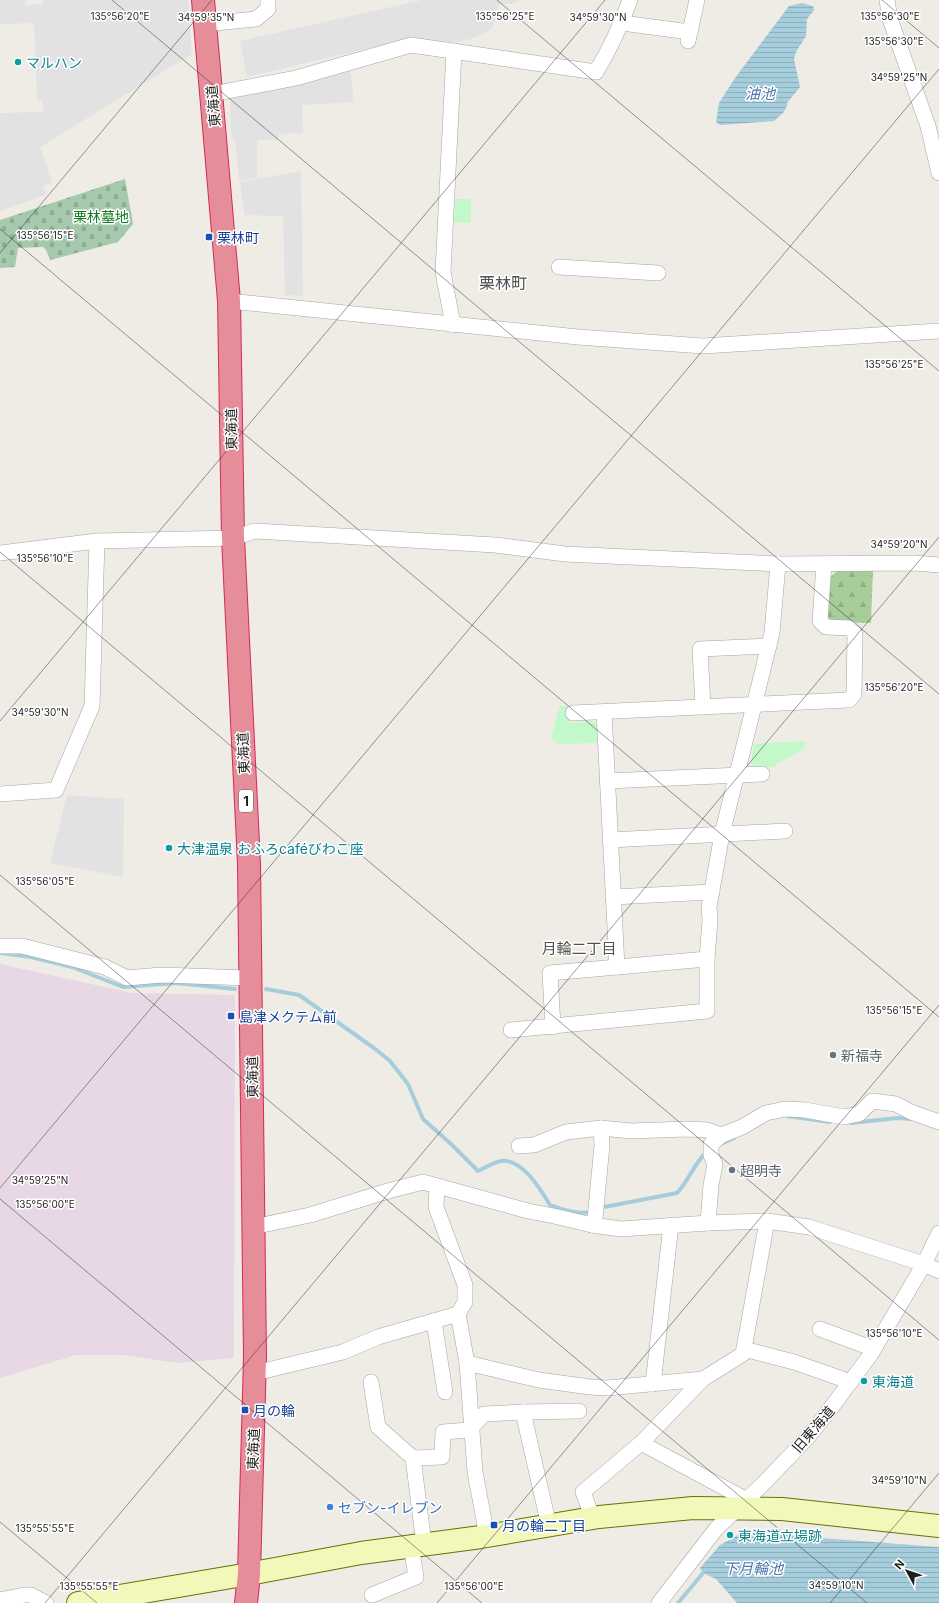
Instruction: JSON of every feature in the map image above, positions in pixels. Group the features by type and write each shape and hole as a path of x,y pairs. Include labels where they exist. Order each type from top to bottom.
{"highway":[{"name":"東海道","path":"203,0 229,301 232,538 249,864 255,1373 246,1603"}],"street":[{"path":"205,24 256,19 268,9 268,0"},
{"path":"212,94 296,78 411,45 596,72 607,54 622,23 630,0"},
{"path":"622,23 689,37 697,0"},
{"path":"887,0 890,19 928,126 939,173"},
{"path":"453,324 443,272 454,51"},
{"path":"559,267 658,274"},
{"path":"229,301 578,337 703,346 939,331"},
{"path":"0,552 97,541 232,538 255,531 495,545 565,554 778,564 914,563 939,565"},
{"path":"0,794 56,790 92,706 97,541"},
{"path":"511,1030 707,1011 706,959 710,920 709,907 722,834 772,633 778,564"},
{"path":"573,713 849,700 854,694 855,634 850,628 826,627 820,621 824,564"},
{"path":"703,707 700,649 769,646"},
{"path":"604,712 617,967"},
{"path":"607,781 762,774"},
{"path":"610,840 785,831"},
{"path":"613,897 712,892"},
{"path":"0,946 22,946 105,967 127,978 161,975 250,978"},
{"path":"553,1027 550,973 706,959"},
{"path":"708,1223 711,1185 715,1165 711,1155 711,1144 722,1135 742,1127 766,1113 785,1109 805,1110 844,1117 859,1114 872,1101 896,1104 911,1112 939,1122"},
{"path":"519,1146 534,1145 566,1132 601,1128 631,1131 687,1129 707,1130 722,1135"},
{"path":"594,1222 602,1145 601,1128"},
{"path":"253,1227 310,1215 423,1182 528,1211 594,1222 621,1229 708,1223 767,1221 809,1227 924,1264 939,1271"},
{"path":"437,1187 436,1207 465,1285 465,1302 458,1314 466,1364 475,1472 487,1536"},
{"path":"593,1519 583,1492 641,1443 703,1379 743,1354 767,1221"},
{"path":"653,1384 671,1226"},
{"name":"旧東海道","path":"659,1603 716,1529 743,1504 808,1437 851,1382 874,1350 924,1264 939,1233"},
{"path":"255,1373 343,1352 360,1338 378,1337 458,1314"},
{"path":"434,1321 445,1392"},
{"path":"820,1329 874,1350"},
{"path":"744,1349 794,1362 851,1382"},
{"path":"466,1364 539,1380 590,1387 607,1388 703,1379"},
{"path":"370,1382 378,1428 413,1458 442,1457 443,1432 469,1430 484,1414 579,1411"},
{"path":"523,1412 549,1526"},
{"path":"641,1443 743,1504"},
{"path":"372,1595 416,1577 417,1545 413,1458"},
{"path":"78,1603 361,1553 487,1536 593,1519 693,1508 743,1504 939,1526"},
{"path":"0,1600 31,1595 46,1603"}],"shaded area":[{"path":"0,0 25,0 25,5 43,4 43,0 188,0 192,54 40,147 52,183 43,186 46,195 0,211 0,113 43,112 42,100 37,100 34,23 0,24"},
{"path":"422,0 519,0 514,4 499,4 493,26 489,31 471,39 443,45 404,40 247,77 240,41"},
{"path":"350,70 354,102 302,105 303,133 279,134 279,140 257,140 257,178 239,181 236,147 231,132 230,98"},
{"path":"301,171 303,296 285,295 283,216 244,215 240,182"},
{"path":"67,795 124,799 123,877 50,863"},
{"path":"0,964 132,993 235,995 234,1358 178,1363 124,1355 76,1355 0,1378"}],"green space":[{"name":"栗林墓地","path":"125,179 133,224 118,242 50,260 46,250 43,247 18,248 15,267 0,268 0,220"},
{"path":"456,199 471,199 471,223 454,222"},
{"path":"841,568 873,568 871,623 832,622 826,615 829,578"},
{"path":"560,706 568,706 570,723 592,721 597,725 597,743 558,744 551,738"},
{"path":"805,741 804,749 772,767 754,767 751,763 754,744"}],"water":[{"name":"油池","path":"802,3 813,6 814,10 807,19 806,36 796,52 794,59 800,87 787,103 783,113 774,121 720,125 716,122 719,103 735,78 789,6"},
{"name":"下月輪池","path":"744,1532 939,1547 939,1603 737,1603 716,1579 703,1573 700,1568 720,1545"}],"waterway":[{"path":"0,953 31,957 72,967 123,987 176,983 235,989"},
{"path":"266,989 299,995 390,1061 408,1084 423,1119 478,1171 501,1161 509,1161 516,1164 530,1176 542,1191 550,1205 565,1210 583,1213 592,1211"},
{"path":"787,1116 830,1122"},
{"path":"851,1123 897,1118 912,1119"},
{"path":"723,1143 734,1138"},
{"path":"599,1208 677,1193 707,1151"},
{"path":"678,1603 703,1573"}],"place":[{"name":"マルハン","path":"18,62"},
{"name":"栗林町","path":"209,237"},
{"name":"大津温泉 おふろcaféびわこ座","path":"169,848"},
{"name":"島津メクテム前","path":"231,1016"},
{"name":"新福寺","path":"833,1055"},
{"name":"超明寺","path":"732,1170"},
{"name":"東海道","path":"864,1381"},
{"name":"月の輪","path":"245,1410"},
{"name":"セブン-イレブン","path":"330,1507"},
{"name":"月の輪二丁目","path":"494,1525"},
{"name":"東海道立場跡","path":"730,1535"}],"district":[{"name":"栗林町","path":"503,283"},
{"name":"月輪二丁目","path":"579,948"}]}
